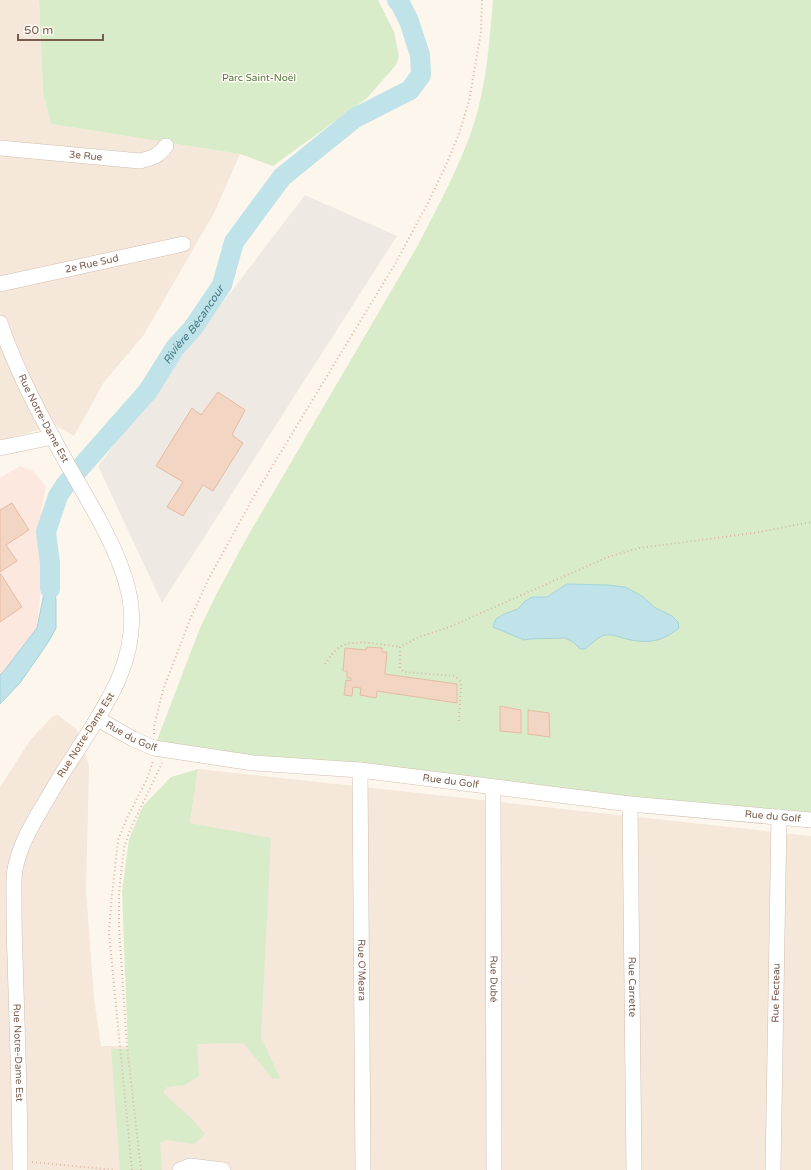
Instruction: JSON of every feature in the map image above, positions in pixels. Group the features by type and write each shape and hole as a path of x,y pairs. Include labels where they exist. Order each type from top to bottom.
{"street":[{"name":"3e Rue","path":"0,148 140,161 153,158 166,146"},
{"name":"2e Rue Sud","path":"0,284 183,244"},
{"name":"Rue Notre-Dame Est","path":"0,323 8,346 53,437 85,494 116,556 125,580 131,607 131,633 124,669 98,719 72,757 32,826 20,849 15,868 14,914 20,1165"},
{"path":"0,448 53,437"},
{"name":"Rue du Golf","path":"98,719 133,740 161,749 253,763 360,770 493,788 630,804 811,820"},
{"name":"Rue O'Meara","path":"360,770 363,1170"},
{"name":"Rue Dubé","path":"493,788 494,1170"},
{"name":"Rue Carrette","path":"630,804 634,1170"},
{"name":"Rue Fecteau","path":"773,1170 779,817"},
{"path":"180,1170 190,1166 223,1170"}],"path":[{"path":"141,1170 127,1046 119,927 119,893 124,848 161,749 154,726 163,690 191,617 209,578 253,498 395,264 428,203 446,165 459,134 469,101 481,32 482,0"},
{"path":"325,664 338,648 346,644 359,643 400,647 419,637 447,628 608,557 639,548 754,533 811,522"},
{"path":"400,647 400,668 404,672 454,676 459,680 461,684 459,720"},
{"path":"132,1170 109,933 118,840 127,818 161,749"},
{"path":"20,1165 114,1170"}],"shaded area":[{"path":"0,0 39,0 43,93 51,124 240,154 214,213 143,336 104,382 74,436 55,425 0,441"},
{"path":"305,195 397,236 162,603 98,466"},
{"path":"20,466 33,471 46,487 41,512 43,562 37,628 4,671 0,674 0,478"},
{"path":"58,715 77,730 89,765 86,890 94,998 101,1046 142,1046 190,823 198,769 811,836 811,1170 0,1170 0,787 31,739 53,716"}],"green space":[{"name":"Parc Saint-Noël","path":"39,0 378,0 394,32 399,56 396,65 367,98 273,166 240,154 51,124 43,93"},
{"path":"493,0 811,0 811,820 154,748 200,628 216,595 245,541 418,245 458,165 475,121 483,87"},
{"path":"198,769 190,823 271,838 261,1037 280,1078 273,1079 243,1043 197,1044 199,1076 185,1085 167,1087 163,1093 193,1120 205,1134 194,1144 167,1140 160,1143 162,1170 120,1170 111,1049 128,1049 122,892 129,839 143,806 171,777"}],"water":[{"path":"50,563 56,600 56,628 49,641 20,683 0,704 0,675 37,628"},
{"path":"567,584 625,587 642,596 654,607 672,616 678,622 679,628 666,637 652,641 638,641 613,635 605,635 585,649 580,649 573,642 565,638 524,640 493,627 496,619 504,614 518,609 524,602 532,597 547,597"}],"building":[{"path":"218,392 245,410 232,435 243,443 213,491 203,485 183,516 167,507 183,482 156,466 192,408 201,415"},
{"path":"12,503 29,530 6,545 17,561 0,572 0,510"},
{"path":"0,573 22,607 0,622"},
{"path":"367,647 382,648 382,652 387,652 385,674 457,684 457,703 377,691 376,698 360,695 361,688 353,687 352,696 344,695 346,680 351,681 351,678 347,678 347,671 343,671 345,648 366,650"},
{"path":"500,706 521,710 521,733 500,731"},
{"path":"528,710 549,713 550,737 528,734"}],"waterway":[{"name":"Rivière Bécancour","path":"50,589 50,563 46,532 58,496 66,484 148,391 175,348 193,328 222,285 234,242 282,177 355,118 410,90 421,75 420,55 409,21 397,0"}]}
